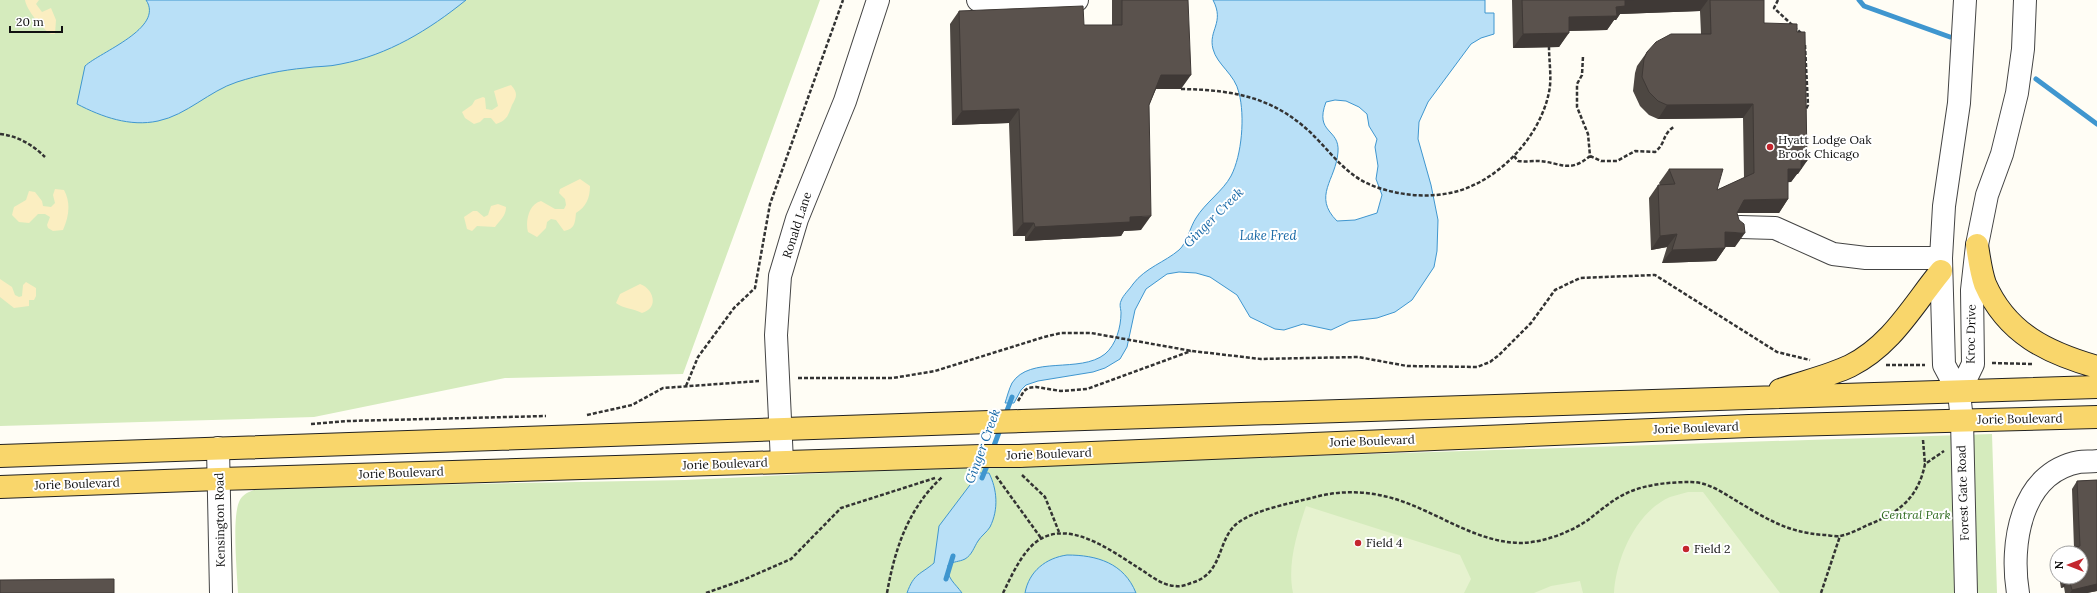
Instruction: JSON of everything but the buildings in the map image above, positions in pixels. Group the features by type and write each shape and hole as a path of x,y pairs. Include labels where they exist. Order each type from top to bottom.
{"main road":[{"path":"1977,245 1985,283 2000,312 2027,338 2062,357 2097,367"},
{"path":"1762,396 1850,366 1867,356 1889,338 1910,314 1941,264"},
{"path":"0,456 990,422 1020,412 1959,393 2097,387"},
{"name":"Jorie Boulevard","path":"0,487 782,462 1019,465 1717,427 2097,417"}],"street":[{"name":"Ronald Lane","path":"782,462 776,335 780,276 797,219 845,101 878,0"},
{"path":"978,0 1006,4 1049,5 1077,0"},
{"name":"Kroc Drive","path":"1959,393 1944,365 1941,264 1944,206 1959,103 1965,0"},
{"name":"Kroc Drive","path":"1959,393 1973,364 1972,290 1977,245 1988,195 2002,154 2017,93 2023,49 2025,0"},
{"path":"1740,227 1775,228 1834,254 1941,264"},
{"name":"Forest Gate Road","path":"1959,393 1962,420 1961,448 1966,593"},
{"name":"Kensington Road","path":"218,448 221,593"},
{"path":"2018,593 2015,574 2015,549 2020,524 2032,493 2041,482 2056,471 2078,462 2097,462"}],"path":[{"path":"686,386 698,357 734,308 755,288 770,204 843,0"},
{"path":"1778,0 1774,8 1802,34 1805,46 1808,105 1805,112"},
{"path":"1181,89 1210,90 1258,98 1283,110 1300,122 1339,164 1360,180 1375,186 1416,196 1439,195 1452,193 1485,179 1514,156 1524,145 1537,125 1549,92 1549,47"},
{"path":"1583,56 1582,75 1577,84 1577,107 1588,134 1590,156"},
{"path":"1590,156 1601,161 1617,161 1635,151 1655,152 1661,147 1667,132 1675,126"},
{"path":"0,134 23,140 37,149 45,157"},
{"path":"1514,156 1518,161 1539,161 1570,167 1583,162 1590,156"},
{"path":"581,415 632,404 663,388 818,377 893,378 935,371 1061,333 1091,333 1192,351 1261,359 1358,357 1407,366 1477,367 1490,362 1499,355 1532,323 1555,290 1580,278 1655,275 1777,352 1792,357 1813,360"},
{"path":"1020,412 1024,391 1028,388 1036,387 1061,391 1087,389 1192,351"},
{"path":"1973,364 2002,362 2037,364 2062,357"},
{"path":"1880,366 1944,365"},
{"path":"305,424 348,421 550,416"},
{"path":"1003,593 1028,550 1041,538 1059,532 1086,538 1104,545 1158,581 1175,586 1199,581 1209,573 1219,558 1231,530 1238,522 1256,514 1312,498 1346,492 1372,494 1397,500 1477,534 1500,540 1523,543 1548,538 1567,532 1585,522 1624,494 1641,487 1693,482 1710,486 1783,528 1800,533 1840,536 1894,514 1912,497 1919,485 1925,464 1944,451 1961,448"},
{"path":"987,464 1041,538"},
{"path":"1019,465 1045,497 1059,532"},
{"path":"706,593 743,580 791,559 841,508 889,491 943,476 927,491 900,538 887,593"},
{"path":"1821,593 1840,536"}],"green space":[{"path":"0,0 820,0 683,374 505,378 314,417 0,426"},
{"name":"Central Park","path":"1992,434 1997,593 238,593 236,546 237,510 239,502 243,496 249,492 262,488 685,480 910,469"},
{"name":"Field 2","path":"1688,492 1703,492 1780,593 1614,593 1619,565 1630,538 1638,525 1647,513 1658,504 1670,497"},
{"name":"Field 4","path":"1306,506 1460,555 1471,579 1464,593 1293,593 1291,582 1292,560 1296,538"},
{"path":"1580,581 1583,593 1534,593 1551,586"}],"sand":[{"path":"25,0 39,0 36,4 42,12 51,8 56,20 55,34 51,34 39,23 31,13"},
{"path":"511,85 516,92 516,97 503,121 496,124 491,118 484,118 480,122 474,124 465,118 462,112 472,105 475,100 483,97 485,98 486,109 492,110 498,106 494,91"},
{"path":"580,179 590,186 589,194 585,205 576,213 575,223 572,227 564,231 556,220 551,219 547,222 546,228 537,237 528,232 527,223 533,206 541,201 555,209 564,209 566,205 565,199 559,193 560,189"},
{"path":"55,189 64,190 68,200 68,215 63,230 53,231 48,228 47,225 50,217 45,214 38,214 29,223 19,222 12,215 14,207 26,200 29,191 35,192 42,201 43,206 51,207 55,203 53,195"},
{"path":"498,204 506,207 506,210 495,227 477,226 472,231 467,229 464,217 473,211 477,211 484,217 488,215 491,206"},
{"path":"0,279 12,287 15,295 19,297 22,296 23,285 26,282 36,288 36,296 34,300 29,300 29,306 14,308 0,297"},
{"path":"640,284 649,290 653,298 653,303 647,311 642,313 616,303 620,294"}],"water":[{"path":"146,0 466,0 423,31 391,48 358,60 336,65 279,71 237,82 217,91 179,114 158,121 137,123 116,120 77,104 85,66 128,38 139,29 147,20 149,10"},
{"name":"Lake Fred","path":"1213,0 1485,0 1485,13 1494,13 1494,34 1481,38 1471,44 1428,102 1419,122 1418,139 1431,185 1438,220 1437,251 1434,267 1412,300 1395,312 1377,318 1350,321 1331,330 1303,324 1284,330 1275,329 1250,317 1237,295 1210,277 1196,273 1179,272 1167,274 1146,289 1135,310 1127,347 1120,359 1105,368 1093,372 1038,381 1026,385 1021,390 1014,403 1005,403 1012,383 1020,375 1031,369 1069,365 1095,360 1109,350 1115,341 1119,330 1121,318 1120,304 1123,297 1138,278 1182,247 1194,222 1204,207 1231,176 1240,147 1242,113 1237,86 1218,60 1213,49 1212,42 1217,21 1216,8","holes":["1335,100 1346,101 1359,107 1367,114 1369,126 1377,139 1375,147 1378,166 1376,179 1382,195 1377,213 1355,220 1337,221 1326,204 1326,196 1327,188 1336,162 1338,144 1325,126 1323,112 1326,102"]},
{"path":"979,473 989,473 994,486 996,506 990,527 979,539 973,551 965,559 948,565 948,573 950,577 962,593 907,593 915,578 934,563 939,526"},
{"path":"1067,555 1089,557 1108,563 1124,574 1136,593 1025,593 1030,578 1040,567 1052,559"}],"waterway":[{"path":"1859,0 1864,6 1950,37"},
{"path":"2036,79 2097,124"},
{"name":"Ginger Creek","path":"1005,416 1012,397"},
{"name":"Ginger Creek","path":"992,451 1001,427"},
{"name":"Ginger Creek","path":"982,478 989,461"},
{"name":"Ginger Creek","path":"946,579 953,556"}],"place":[{"name":"Hyatt Lodge Oak Brook Chicago","path":"1770,147"},
{"name":"Field 4","path":"1358,543"},
{"name":"Field 2","path":"1686,549"}]}
